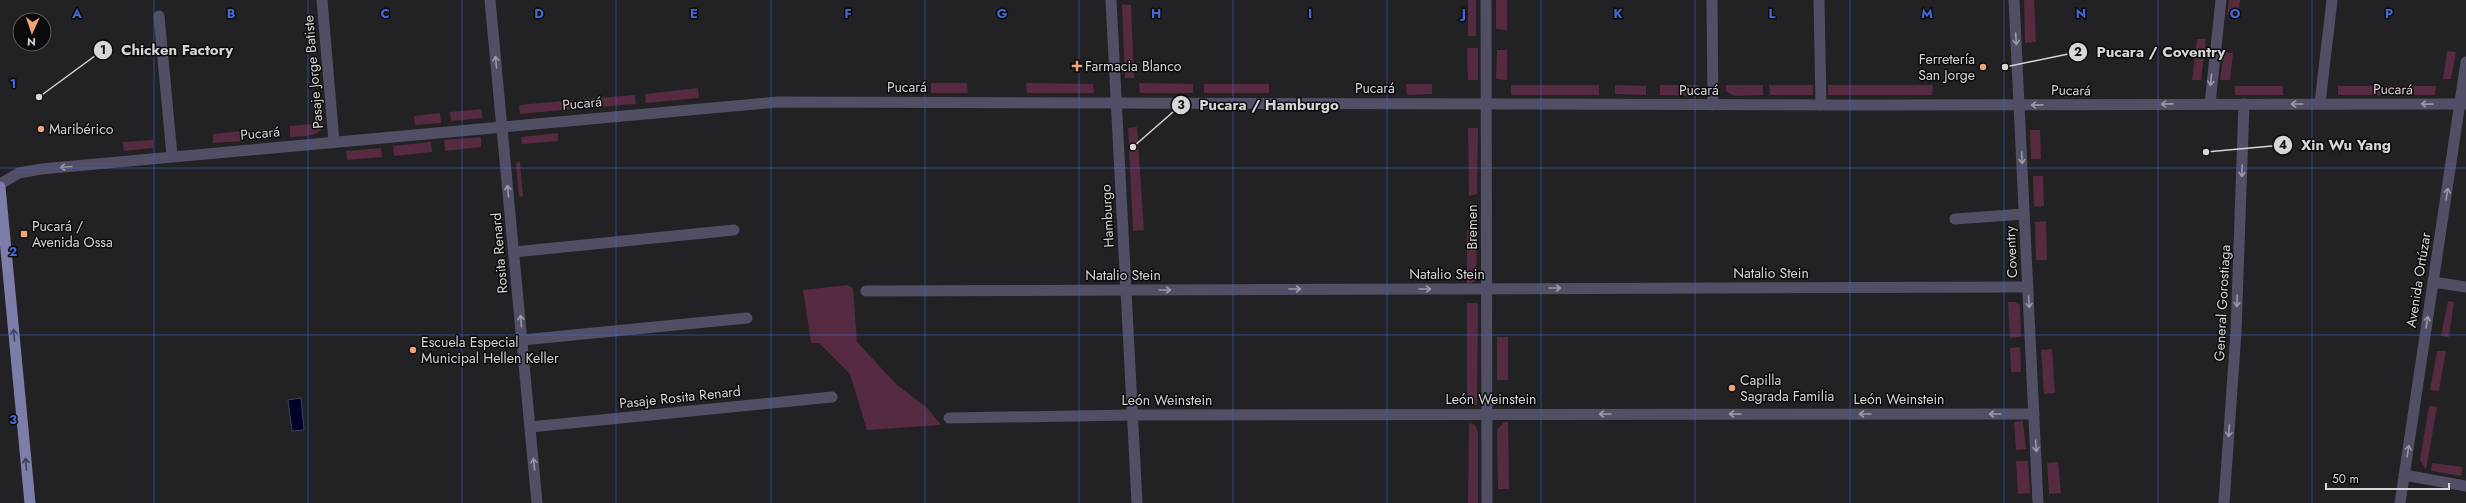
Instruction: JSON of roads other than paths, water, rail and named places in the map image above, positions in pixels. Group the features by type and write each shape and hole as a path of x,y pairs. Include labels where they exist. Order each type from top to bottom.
{"main road":[{"path":"0,186 30,503"}],"street":[{"name":"Pasaje Jorge Batiste","path":"322,0 334,142"},
{"name":"Rosita Renard","path":"490,0 538,503"},
{"name":"Hamburgo","path":"1111,0 1137,503"},
{"name":"Bremen","path":"1486,0 1486,503"},
{"path":"1712,0 1713,105"},
{"path":"1819,0 1821,105"},
{"name":"Coventry","path":"2014,0 2038,503"},
{"path":"2210,104 2221,0"},
{"path":"2320,103 2332,0"},
{"path":"159,16 172,156"},
{"name":"Avenida Ortúzar","path":"2400,503 2433,282 2463,104 2466,62"},
{"name":"Pucará","path":"0,186 12,175 26,171 172,156 778,102 1713,105 2463,104"},
{"name":"General Gorostiaga","path":"2224,503 2236,332 2244,104"},
{"path":"1955,219 2024,214"},
{"path":"514,252 734,230"},
{"path":"2433,282 2466,287"},
{"name":"Natalio Stein","path":"866,291 2028,286"},
{"path":"522,340 747,318"},
{"name":"Pasaje Rosita Renard","path":"530,427 832,397"},
{"name":"León Weinstein","path":"949,418 1132,415 2034,414"},
{"path":"2404,475 2466,486"}],"water":[{"path":"301,398 304,430 292,431 288,400"}],"place":[{"name":"Farmacia Blanco","path":"1077,66"},
{"name":"Ferretería San Jorge","path":"1983,67"},
{"name":"Pucara / Coventry","path":"2005,67"},
{"name":"Chicken Factory","path":"39,97"},
{"name":"Maribérico","path":"41,129"},
{"name":"Pucara / Hamburgo","path":"1133,147"},
{"name":"Xin Wu Yang","path":"2206,152"},
{"name":"Pucará / Avenida Ossa","path":"24,234"},
{"name":"Escuela Especial Municipal Hellen Keller","path":"413,350"},
{"name":"Capilla Sagrada Familia","path":"1732,388"}]}
